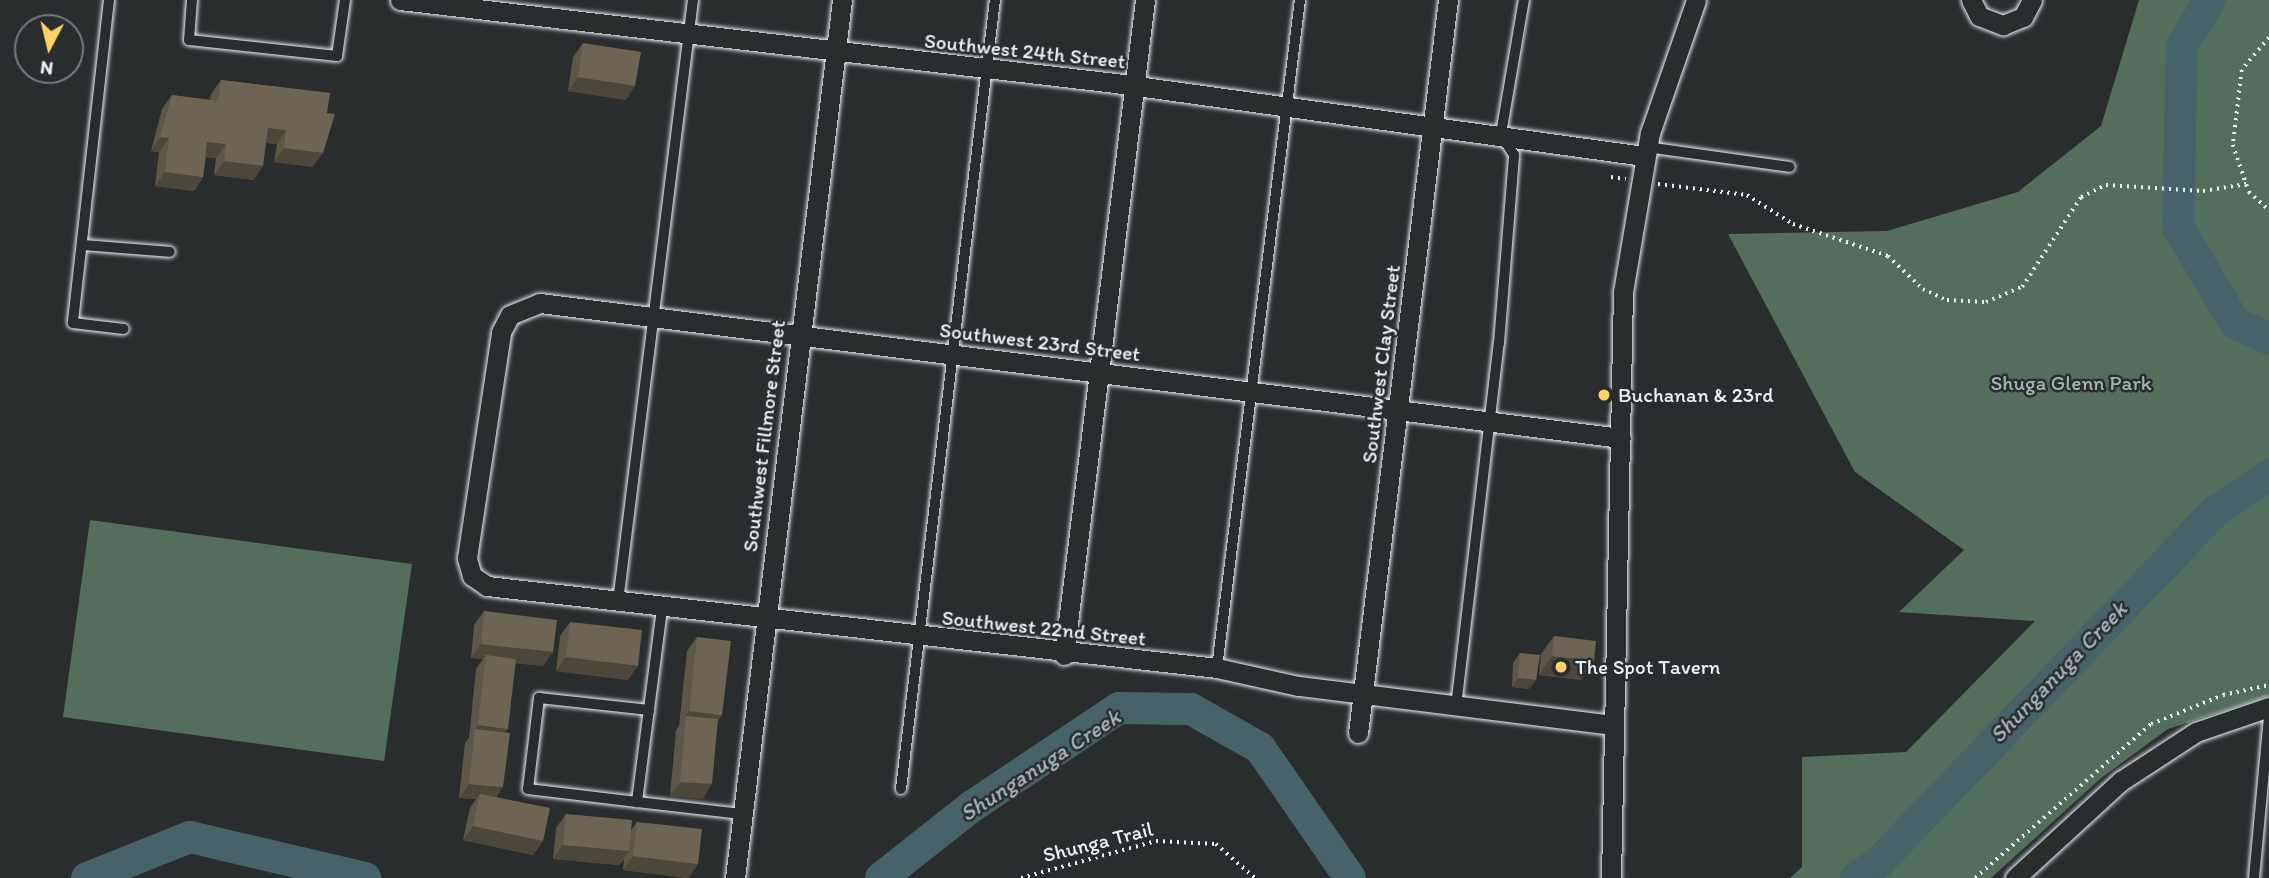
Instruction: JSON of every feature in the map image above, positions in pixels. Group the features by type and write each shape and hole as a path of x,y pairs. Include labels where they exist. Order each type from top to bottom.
{"street":[{"name":"Southwest 24th Street","path":"400,0 536,8 687,36 835,54 987,68 1645,151"},
{"name":"Southwest Fillmore Street","path":"735,876 798,336 842,0"},
{"path":"1064,655 1145,0"},
{"name":"Southwest Clay Street","path":"1357,733 1448,0"},
{"path":"1611,878 1623,292 1645,151 1696,0"},
{"path":"1971,0 1979,16 2003,25 2023,17 2032,0"},
{"name":"Southwest 23rd Street","path":"472,576 467,558 501,332 519,309 540,303 1399,408 1620,438"},
{"name":"Southwest 22nd Street","path":"472,576 487,586 662,609 1064,655 1217,668 1363,695 1613,725"},
{"path":"2015,878 2121,781 2196,732 2269,707"}],"lane":[{"path":"109,0 73,323 124,329"},
{"path":"192,0 188,40 337,57 345,0"},
{"path":"618,603 649,316 693,0"},
{"path":"901,789 915,637 995,0"},
{"path":"1217,668 1248,391 1300,0"},
{"path":"1456,707 1493,420 1514,155 1501,134 1524,0"},
{"path":"1645,151 1790,167"},
{"path":"82,246 170,252"},
{"path":"637,802 662,609"},
{"path":"649,710 539,698 528,789 741,814"},
{"path":"2255,878 2269,716"}],"path":[{"path":"2269,38 2242,69 2233,145 2246,184 2269,209"},
{"path":"1611,177 1747,195 1793,225 1888,256 1923,289 1947,300 1986,302 2022,287 2081,197 2106,185 2203,191 2246,184"},
{"name":"Shunga Trail","path":"1021,878 1156,841 1216,844 1255,878"}],"green space":[{"name":"Shuga Glenn Park","path":"2139,0 2269,0 2269,696 2168,729 2101,778 1991,878 1790,878 1802,867 1802,757 1906,752 2035,621 1899,612 1964,550 1855,472 1728,234 1887,231 2018,192 2101,126"},
{"path":"90,520 412,564 384,761 63,717"}],"building":[{"path":"583,43 641,52 635,86 578,77"},
{"path":"221,80 330,93 327,113 335,114 323,153 284,148 286,130 268,128 263,166 224,161 226,144 207,142 203,177 165,172 169,138 160,137 172,95 218,101"},
{"path":"484,611 557,620 553,652 481,644"},
{"path":"570,622 642,630 638,666 566,657"},
{"path":"1554,636 1596,641 1594,661 1552,656"},
{"path":"697,637 731,641 722,715 689,711"},
{"path":"1520,653 1540,655 1536,680 1518,678"},
{"path":"486,655 516,659 508,729 478,725"},
{"path":"686,716 718,719 712,784 680,782"},
{"path":"475,729 510,733 503,787 469,784"},
{"path":"480,794 550,808 543,841 473,826"},
{"path":"566,814 632,820 629,851 563,845"},
{"path":"637,822 702,829 698,864 633,856"}],"waterway":[{"name":"Shunganuga Creek","path":"2210,0 2182,45 2178,227 2235,323 2269,339"},
{"name":"Shunganuga Creek","path":"1856,878 1879,862 2216,511 2269,475"},
{"name":"Shunganuga Creek","path":"881,878 971,807 1119,708 1191,709 1260,748 1350,878"},
{"name":"Shunganuga Creek","path":"87,878 190,837 365,878"}],"place":[{"name":"Buchanan & 23rd","path":"1604,395"},
{"name":"The Spot Tavern","path":"1561,667"}]}
